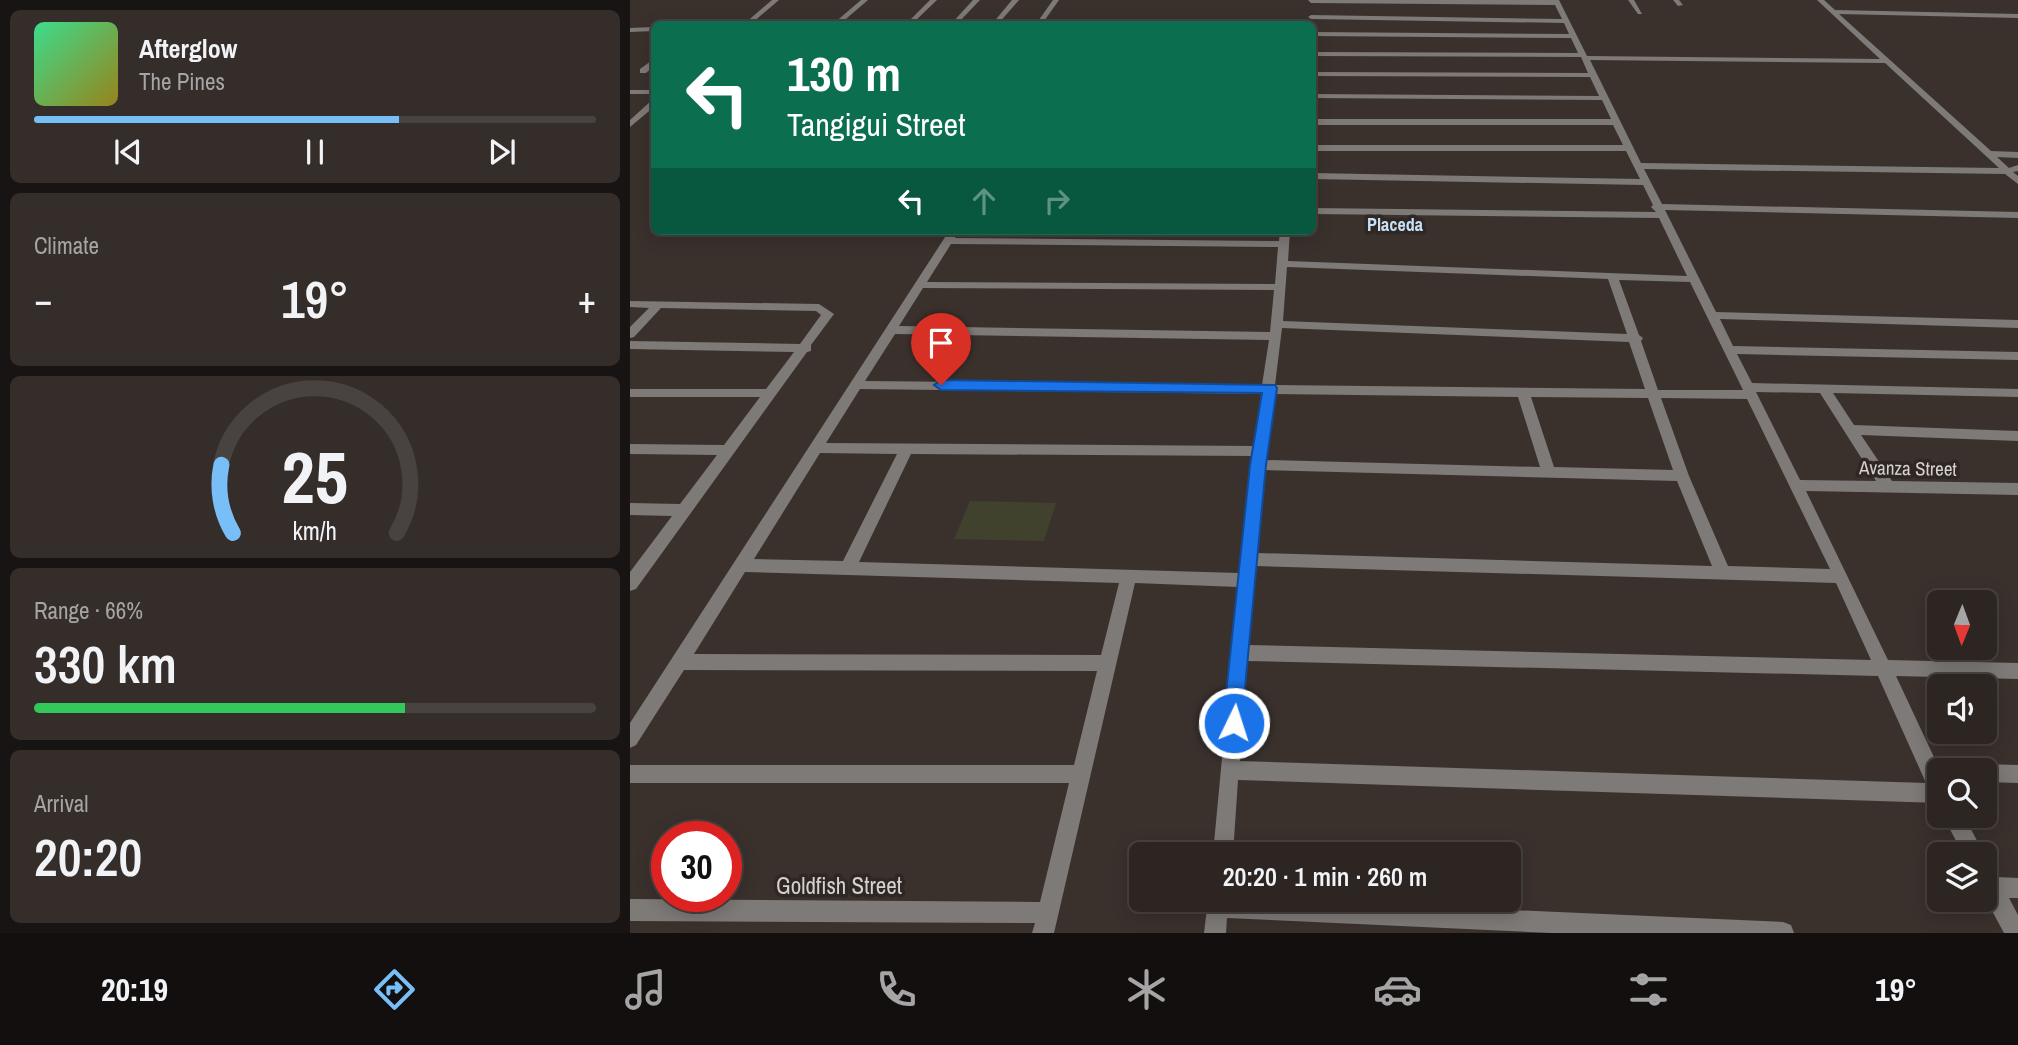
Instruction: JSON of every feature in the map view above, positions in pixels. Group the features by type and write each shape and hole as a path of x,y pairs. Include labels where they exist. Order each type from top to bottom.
{"street":[{"path":"751,21 776,0"},
{"path":"840,21 865,0"},
{"path":"912,21 934,0"},
{"path":"957,21 977,0"},
{"path":"998,21 1016,0"},
{"path":"1041,21 1056,0"},
{"path":"1631,0 1640,13"},
{"path":"1820,0 2018,181"},
{"path":"1565,21 1310,21 1311,1 1557,2 1658,211 1797,485 1881,668 1927,758"},
{"path":"1832,12 2018,16"},
{"path":"630,30 651,29"},
{"path":"1316,34 1573,36"},
{"path":"1316,54 1885,61"},
{"path":"643,71 651,65"},
{"path":"1316,74 1594,75"},
{"path":"630,92 651,92"},
{"path":"1316,96 1605,98"},
{"path":"630,124 651,106"},
{"path":"1316,122 1616,122"},
{"path":"1316,148 1627,148"},
{"path":"1990,154 2018,155"},
{"path":"1638,166 2006,171 2018,168"},
{"path":"1316,176 1645,182"},
{"path":"1316,211 2018,215"},
{"path":"630,739 677,662 859,385 951,236 1082,245 1284,238 1277,330 1259,458 1238,653 1224,842"},
{"path":"1281,264 1692,279"},
{"path":"1612,275 1637,338 1682,476 1723,573"},
{"path":"919,285 1280,287"},
{"path":"630,304 826,311 827,319 631,581"},
{"path":"630,334 658,305"},
{"path":"1711,315 2018,324"},
{"path":"891,330 1277,330 1637,338"},
{"path":"630,345 807,348"},
{"path":"1729,350 2018,356"},
{"path":"859,385 1270,388 1655,395 1825,390 2018,393"},
{"path":"1825,390 1888,486"},
{"path":"630,393 770,393"},
{"path":"1524,394 1549,473"},
{"path":"1851,430 2018,436"},
{"path":"817,448 1259,458 1549,473 1682,476"},
{"path":"630,449 728,450"},
{"path":"848,568 906,450"},
{"name":"Avanza Street","path":"1797,485 2018,489"},
{"path":"630,509 685,510"},
{"path":"1248,559 1841,576"},
{"path":"740,565 1246,580"},
{"path":"1045,923 1129,576"},
{"path":"1238,653 2018,671"},
{"path":"677,662 1108,663"},
{"path":"1231,770 1927,792"},
{"path":"1997,773 2018,774"},
{"path":"630,774 1083,774"},
{"path":"1997,882 2018,888"},
{"path":"1997,897 2016,933"},
{"name":"Goldfish Street","path":"630,910 1045,923"},
{"path":"1215,933 1217,912"},
{"path":"1374,912 1783,933"}],"green space":[{"path":"970,501 1056,503 1044,541 954,539"}],"district":[{"name":"Placeda","path":"1395,224"}],"route":[{"path":"941,385 1270,388 1258,465 1238,653 1234,723"}]}
